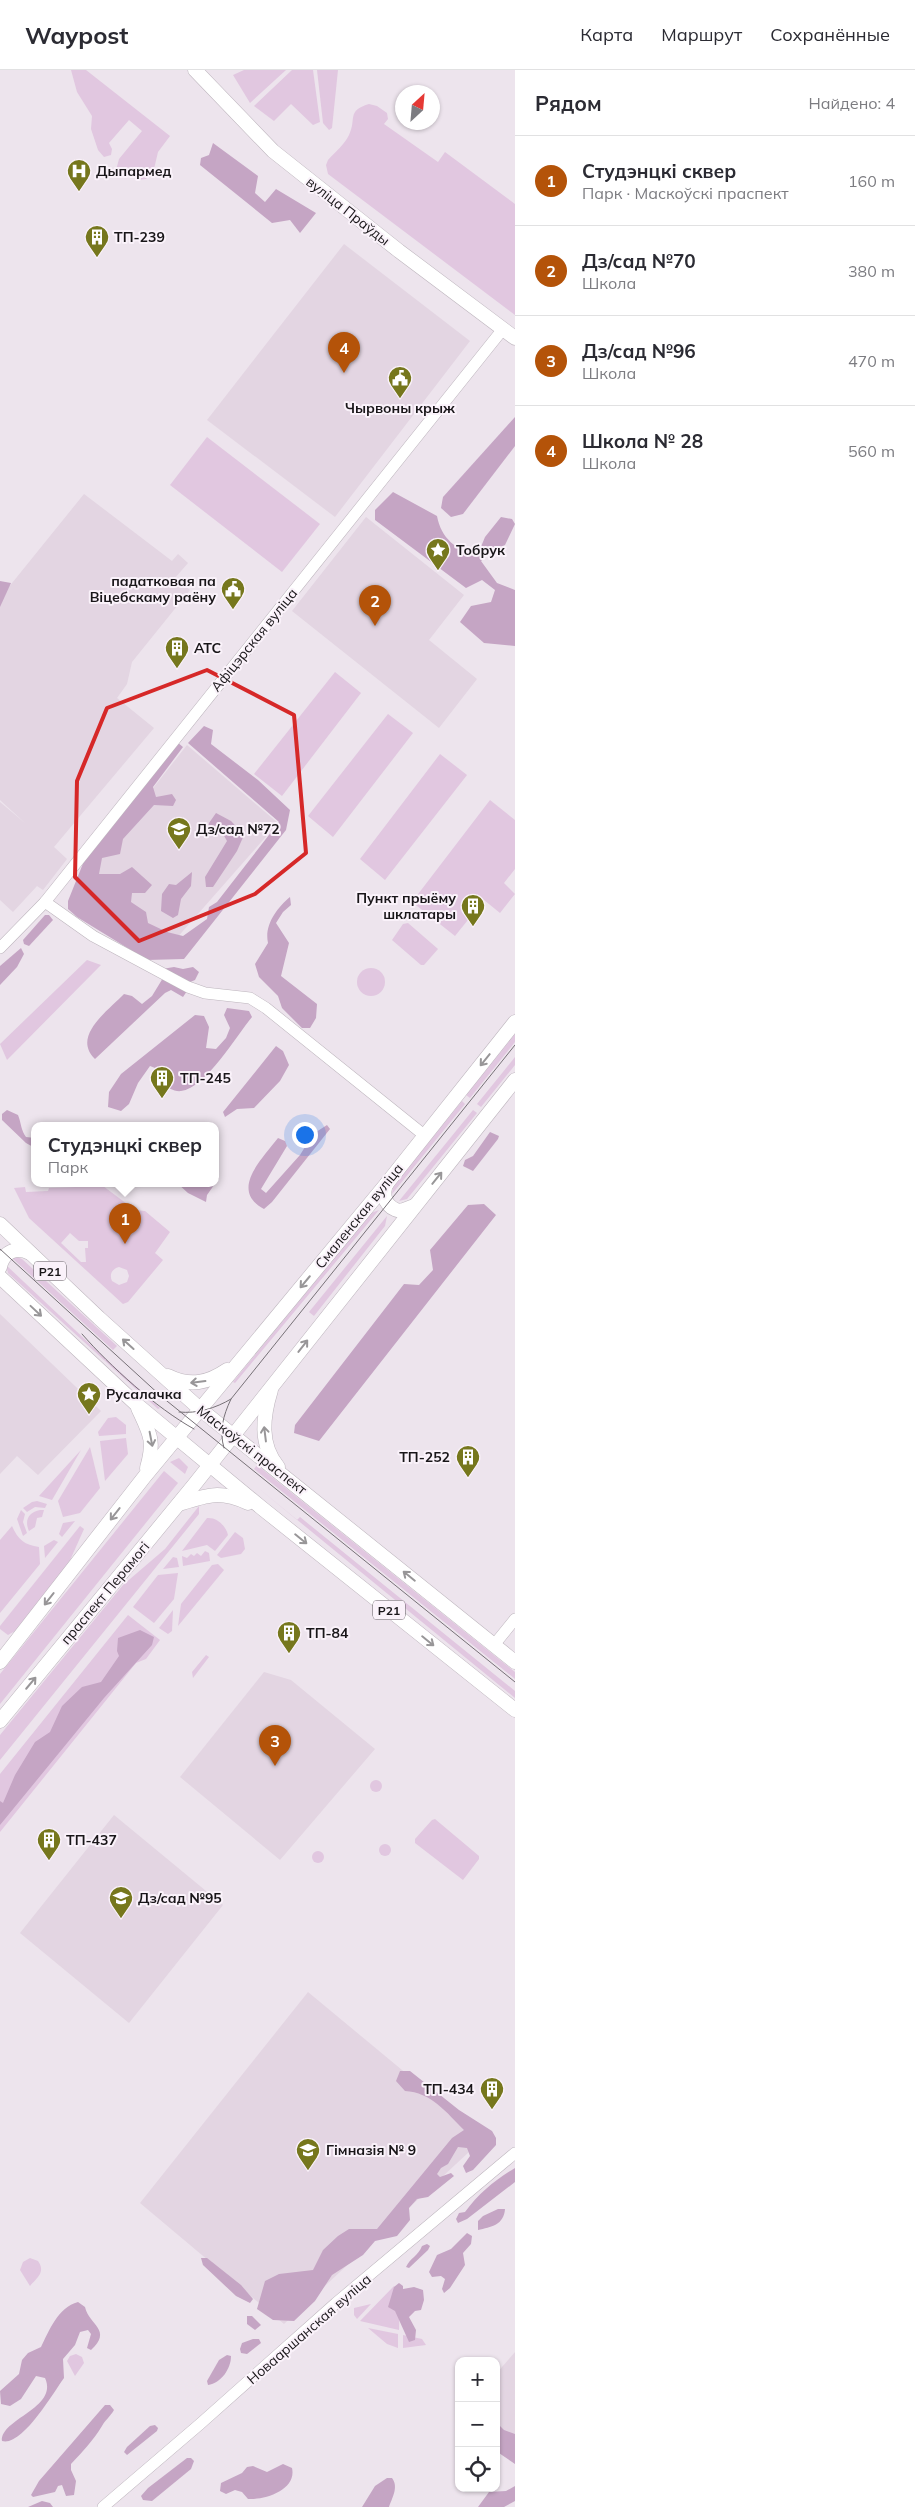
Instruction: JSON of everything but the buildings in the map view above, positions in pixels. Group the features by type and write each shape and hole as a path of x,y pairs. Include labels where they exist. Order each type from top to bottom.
{"main road":[{"name":"вуліца Праўды","path":"194,70 273,151 392,246 515,338"},
{"name":"Смаленская вуліца","path":"200,1409 388,1182 515,1022"},
{"path":"210,1465 515,1080"},
{"path":"388,1182 384,1196 388,1205 401,1211 414,1206"},
{"path":"365,1210 377,1207 387,1212 393,1220 393,1233"},
{"path":"0,1252 5,1243 2,1226"},
{"name":"Маскоўскі праспект","path":"2,1226 200,1409 515,1662"},
{"path":"3,1281 0,1268 5,1256 12,1251 25,1250 32,1255"},
{"name":"Р21","path":"3,1281 136,1404 263,1509 515,1710"},
{"path":"156,1370 177,1381 195,1383 211,1380 238,1363"},
{"path":"273,1384 263,1433 273,1461 286,1477"},
{"path":"136,1404 152,1436 153,1444 145,1476"},
{"path":"0,1662 145,1476 200,1409"},
{"name":"праспект Перамогі","path":"0,1721 210,1465"},
{"path":"179,1504 206,1495 221,1494 263,1509"}],"street":[{"name":"Афіцэрская вуліца","path":"0,948 45,902 503,329"},
{"path":"45,902 93,936 188,987 205,993 250,998 312,1043 424,1135"},
{"path":"494,1645 515,1619"},
{"name":"Новааршанская вуліца","path":"103,2507 336,2303 515,2152"}],"highlighted area":[{"path":"207,670 294,715 306,853 255,894 139,941 75,877 77,781 107,708"}],"shaded area":[{"path":"71,70 86,70 170,136 158,152 154,169 146,179 138,180 126,169 122,173 116,170 119,159 142,131 129,120 109,143 112,149 111,155 104,157 98,150 91,129 92,116 77,92"},
{"path":"244,70 286,70 250,103 233,75"},
{"path":"292,70 313,70 320,122 313,125 291,104 274,121 254,106"},
{"path":"317,70 338,70 332,128 329,130 323,123"},
{"path":"369,104 377,106 387,113 388,119 384,124 438,162 445,152 515,204 515,315 328,174 326,165 328,160 347,138 353,116 357,110"},
{"path":"213,143 258,176 255,193 265,202 276,189 316,213 300,233 290,220 272,223 200,165 201,158 209,155"},
{"path":"344,244 470,341 335,517 207,420"},
{"path":"515,417 515,446 463,514 451,517 441,508 443,497"},
{"path":"207,437 320,524 282,572 170,485"},
{"path":"393,492 437,516 442,531 451,542 463,550 478,554 485,537 501,517 512,519 515,524 505,545 491,551 481,561 497,583 515,590 515,646 484,643 460,622 471,606 491,602 495,590 482,580 466,588 375,520 375,510"},
{"path":"84,494 172,561 178,554 188,563 175,578 190,590 132,662 127,684 117,698 154,728 54,847 67,859 43,890 37,886 13,912 0,900 0,802 25,823 0,800 0,602 4,593"},
{"path":"366,517 464,595 429,640 477,679 439,728 292,611"},
{"path":"0,581 11,583 0,607"},
{"path":"335,672 361,693 282,796 254,774"},
{"path":"388,714 413,733 333,837 308,816"},
{"path":"204,726 213,730 211,744 258,780 290,810 286,830 184,959 147,960 77,917 68,909 68,901 84,861 177,742 183,747 153,787 156,797 172,794 176,800 173,806 154,805 123,839 120,854 102,858 99,874 120,874 132,867 152,885 145,893 132,893 131,902 146,912 148,923 167,932 183,936 207,919 209,907 217,902 279,822 188,743"},
{"name":"Дз/сад №72","path":"187,745 278,823 168,948 83,877"},
{"path":"440,754 467,775 385,880 360,859"},
{"path":"490,800 515,820 515,869 504,883 515,894 500,913 484,900 455,936 412,902"},
{"path":"216,813 231,821 244,835 237,851 213,887 206,887 205,877 227,841 223,834 215,836 208,830 209,823"},
{"path":"192,872 191,886 181,899 178,915 173,918 161,911 162,894 169,884 176,885"},
{"path":"290,897 291,905 283,912 276,923 289,943 281,976 317,1004 316,1018 310,1028 302,1028 282,1008 278,996 259,977 255,964 268,943 268,930 273,917"},
{"path":"45,915 49,915 53,920 29,946 24,944 23,940"},
{"path":"408,923 438,949 424,965 421,965 392,940 403,924"},
{"path":"21,948 24,954 17,967 0,985 0,966"},
{"path":"87,960 101,965 7,1060 0,1044"},
{"path":"174,967 183,969 193,967 199,972 195,980 188,983 162,969"},
{"path":"371,968 381,972 385,982 381,992 371,996 361,992 357,982 361,972"},
{"path":"163,978 187,991 183,997 171,990 165,993 95,1059 89,1050 87,1041 95,1024 124,994 132,996 142,1004 152,996"},
{"path":"227,1008 249,1011 252,1017 220,1060 200,1081 191,1088 181,1091 173,1090 160,1084 160,1070 150,1066 138,1083 129,1104 121,1111 108,1107 109,1092 121,1074 195,1015 204,1016 209,1027 206,1048 216,1049 226,1038 230,1028 224,1015"},
{"path":"515,1034 515,1042 470,1098 466,1095"},
{"path":"276,1046 283,1051 289,1065 280,1081 254,1108 237,1109 225,1117 223,1112"},
{"path":"515,1057 515,1065 481,1107 477,1104"},
{"path":"462,1101 465,1104 392,1194 393,1186"},
{"path":"7,1110 18,1115 23,1132 26,1137 31,1138 31,1146 2,1120 2,1114"},
{"path":"473,1110 477,1113 407,1199 399,1201"},
{"path":"327,1125 330,1129 272,1202 264,1209 254,1201 249,1193 252,1174 278,1138 285,1141 287,1146 261,1189 266,1193 300,1155 313,1134"},
{"path":"490,1132 499,1136 498,1139 473,1171 463,1166 465,1160 473,1156"},
{"path":"25,1187 26,1192 48,1191 49,1188 104,1187 135,1210 145,1211 170,1232 155,1253 163,1260 128,1302 123,1304 29,1218 14,1188","holes":["70,1233 79,1241 88,1241 88,1248 85,1248 86,1262 81,1262 61,1243","119,1267 127,1270 129,1276 127,1282 119,1285 112,1281 111,1274 113,1270"]},
{"path":"181,1187 213,1187 207,1195 206,1202 188,1193"},
{"path":"484,1204 496,1215 319,1441 294,1433 295,1425 404,1284 419,1285 433,1270 430,1250 468,1205"},
{"path":"379,1210 235,1383 233,1382 371,1213"},
{"path":"387,1216 385,1226 314,1316 309,1312"},
{"path":"12,1258 22,1259 117,1346 113,1350"},
{"path":"6,1265 160,1408 158,1409 8,1273"},
{"path":"0,1314 101,1411 38,1475 17,1456 0,1474"},
{"path":"116,1417 126,1425 126,1434 99,1436 98,1432 108,1418"},
{"path":"126,1438 128,1454 105,1481 100,1441"},
{"path":"90,1447 100,1488 80,1513 63,1517 58,1501"},
{"path":"81,1450 52,1500 39,1496"},
{"path":"179,1458 188,1467 185,1474 170,1462"},
{"path":"257,1465 515,1672 515,1679 254,1469"},
{"path":"164,1471 178,1483 0,1704 0,1674"},
{"path":"37,1501 47,1504 45,1508 35,1507 27,1512 23,1508 32,1502"},
{"path":"199,1506 199,1514 0,1760 0,1735 123,1585 165,1549"},
{"path":"21,1510 25,1514 23,1522 27,1533 23,1536 17,1519"},
{"path":"40,1510 44,1510 42,1517 37,1518 35,1527 29,1531 28,1517"},
{"path":"300,1517 515,1691 515,1698 297,1520"},
{"path":"207,1518 221,1523 228,1535 215,1551 207,1545 182,1551"},
{"path":"75,1521 62,1537 59,1534 63,1523"},
{"path":"12,1526 22,1541 39,1547 40,1564 0,1613 0,1540"},
{"path":"80,1526 84,1529 67,1567 15,1631 8,1635 0,1629 0,1626"},
{"path":"235,1532 243,1538 245,1549 241,1554 221,1558 217,1555"},
{"path":"54,1540 58,1542 45,1558 44,1546"},
{"path":"205,1551 209,1553 210,1561 183,1566 182,1556 187,1558 191,1554 194,1556 197,1553 201,1556"},
{"path":"173,1557 177,1558 179,1567 163,1569"},
{"path":"218,1564 224,1570 178,1626 181,1604 212,1565"},
{"path":"178,1573 174,1599 154,1623 133,1607 158,1575"},
{"path":"173,1610 172,1631 168,1634 159,1628"},
{"path":"128,1615 160,1640 146,1659 136,1663 0,1832 0,1774"},
{"path":"140,1630 154,1637 152,1645 104,1698 0,1825 0,1801 3,1803 15,1775 35,1742 50,1732 62,1706 82,1687 101,1682 119,1656 117,1651 118,1638"},
{"path":"206,1655 209,1657 193,1678 192,1672"},
{"path":"264,1672 291,1680 375,1749 280,1860 180,1777"},
{"path":"374,1780 378,1780 382,1786 378,1792 374,1792 370,1788 370,1784"},
{"name":"Дз/сад №95","path":"114,1815 223,1905 129,2023 20,1933"},
{"path":"435,1819 479,1856 479,1859 463,1880 415,1843 415,1839"},
{"path":"383,1844 387,1844 391,1850 387,1856 383,1856 379,1852 379,1848"},
{"path":"316,1851 320,1851 324,1857 320,1863 316,1863 312,1859 312,1855"},
{"name":"Гімназія № 9","path":"308,1992 484,2138 284,2324 140,2203"},
{"path":"400,2071 410,2071 459,2110 492,2131 496,2138 496,2145 473,2170 466,2173 463,2166 470,2156 467,2148 458,2147 448,2164 441,2168 437,2174 440,2177 451,2173 454,2176 428,2197 417,2199 409,2208 410,2220 397,2236 375,2241 363,2255 332,2275 315,2301 294,2321 273,2320 257,2309 265,2281 279,2274 313,2270 323,2250 349,2229 377,2229 452,2138 464,2130 445,2110 431,2099 414,2092 405,2091 396,2081"},
{"path":"515,2168 515,2182 467,2219 458,2223 456,2219 459,2213 465,2212 488,2187"},
{"path":"498,2209 505,2209 502,2219 492,2226 478,2230 478,2221 483,2216"},
{"path":"467,2233 472,2236 471,2244 463,2253 465,2265 450,2288 444,2293 442,2289 445,2279 441,2276 432,2277 429,2272 437,2255 451,2249"},
{"path":"427,2244 430,2246 428,2250 409,2268 406,2267 422,2246"},
{"path":"30,2258 38,2261 41,2272 30,2286 20,2270 23,2262"},
{"path":"201,2258 207,2258 241,2285 253,2299 250,2303 236,2296 203,2265"},
{"path":"399,2283 403,2286 403,2289 414,2287 423,2290 424,2300 421,2310 415,2311 409,2317 416,2330 415,2340 409,2342 395,2311 388,2307 394,2287"},
{"path":"394,2286 400,2297 399,2330 360,2321"},
{"path":"78,2302 85,2307 100,2332 97,2343 91,2350 87,2348 91,2334 88,2330 80,2332 75,2345 63,2359 64,2378 45,2406 28,2428 19,2436 10,2441 2,2441 4,2433 37,2405 44,2397 47,2388 45,2378 36,2376 21,2399 10,2406 1,2404 0,2391 19,2374 22,2360 28,2353 41,2347 60,2314"},
{"path":"371,2304 357,2319 354,2315 354,2308"},
{"path":"247,2316 252,2316 261,2325 255,2330 247,2324"},
{"path":"368,2328 398,2334 398,2348 387,2344"},
{"path":"403,2335 422,2339 426,2345 403,2348"},
{"path":"259,2339 261,2343 247,2354 241,2353 242,2343"},
{"path":"515,2352 515,2456 500,2443 500,2369"},
{"path":"76,2354 82,2357 84,2363 75,2376 67,2361 70,2356"},
{"path":"227,2355 231,2356 231,2361 224,2375 213,2384 208,2385 207,2381 219,2360"},
{"path":"105,2405 110,2405 114,2410 71,2464 71,2470 76,2481 74,2495 66,2496 62,2485 58,2486 55,2492 33,2497 31,2495 39,2481"},
{"path":"155,2425 158,2428 157,2431 127,2455 124,2452 150,2426"},
{"path":"500,2426 504,2430 515,2434 515,2464 500,2454"},
{"path":"187,2458 191,2458 194,2461 191,2469 152,2501 143,2500 141,2496 148,2488"},
{"path":"283,2464 292,2468 290,2482 285,2488 271,2495 263,2498 248,2499 242,2492 235,2490 226,2494 220,2491 221,2483 242,2473 247,2467 253,2466 267,2472"},
{"path":"387,2478 392,2478 395,2485 389,2507 362,2507 375,2486"},
{"path":"515,2486 515,2501 504,2507 478,2507 489,2492 506,2491"},
{"path":"42,2501 50,2503 53,2507 28,2507"}],"tram line":[{"path":"224,1448 223,1424 231,1399 515,1045"},
{"path":"0,1249 162,1397 515,1682"},
{"path":"82,1334 134,1386 164,1410 194,1429"},
{"path":"179,1412 206,1410 231,1399"}],"place":[{"name":"Дыпармед","path":"79,192"},
{"name":"ТП-239","path":"97,258"},
{"name":"Школа № 28","path":"344,373"},
{"name":"Чырвоны крыж","path":"400,399"},
{"name":"Тобрук","path":"438,571"},
{"name":"падатковая па Віцебскаму раёну","path":"233,610"},
{"name":"Дз/сад №70","path":"375,626"},
{"name":"АТС","path":"177,669"},
{"name":"Дз/сад №72","path":"179,850"},
{"name":"Пункт прыёму шклатары","path":"473,927"},
{"name":"ТП-245","path":"162,1099"},
{"name":"Студэнцкі сквер","path":"125,1244"},
{"name":"Русалачка","path":"89,1415"},
{"name":"ТП-252","path":"468,1478"},
{"name":"ТП-84","path":"289,1654"},
{"name":"Дз/сад №96","path":"275,1766"},
{"name":"ТП-437","path":"49,1861"},
{"name":"Дз/сад №95","path":"121,1919"},
{"name":"ТП-434","path":"492,2110"},
{"name":"Гімназія № 9","path":"308,2171"}]}
